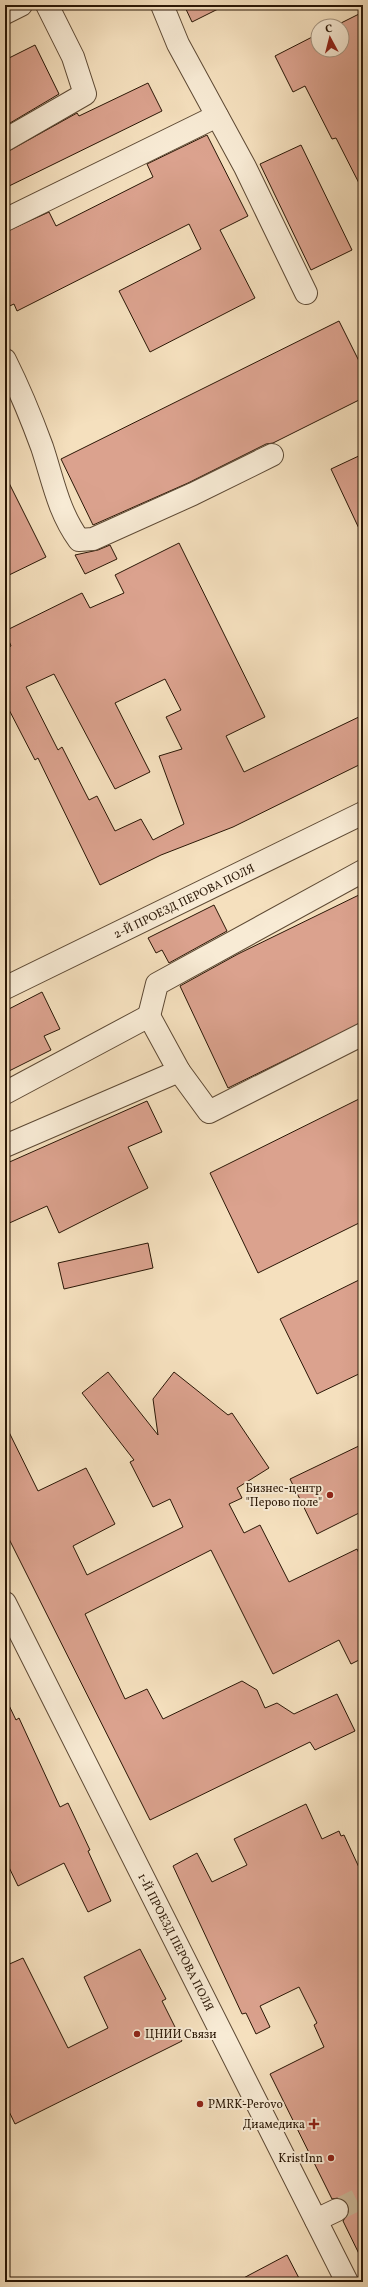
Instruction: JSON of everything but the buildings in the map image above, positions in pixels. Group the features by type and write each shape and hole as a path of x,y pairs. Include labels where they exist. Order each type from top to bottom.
{"street":[{"path":"5,13 21,5"},
{"path":"5,140 86,94 72,57 47,5"},
{"path":"162,5 178,44 245,167 306,293"},
{"path":"5,220 217,116"},
{"path":"5,360 42,448 54,490 67,524 79,540 93,539 193,494 272,455"},
{"name":"2-Й ПРОЕЗД ПЕРОВА ПОЛЯ","path":"5,988 363,814"},
{"path":"363,871 157,984 149,1016 179,1071 209,1112 363,1034"},
{"path":"5,1093 149,1016"},
{"path":"5,1146 179,1071"},
{"name":"1-Й ПРОЕЗД ПЕРОВА ПОЛЯ","path":"5,1603 347,2282"},
{"path":"316,2220 337,2210"}],"tunnel":[{"path":"337,2210 363,2197"}],"place":[{"name":"Бизнес-центр \"Перово поле\"","path":"330,1495"},
{"name":"ЦНИИ Связи","path":"137,2034"},
{"name":"PMRK-Perovo","path":"200,2104"},
{"name":"Диамедика","path":"314,2124"},
{"name":"KristInn","path":"331,2158"}]}
